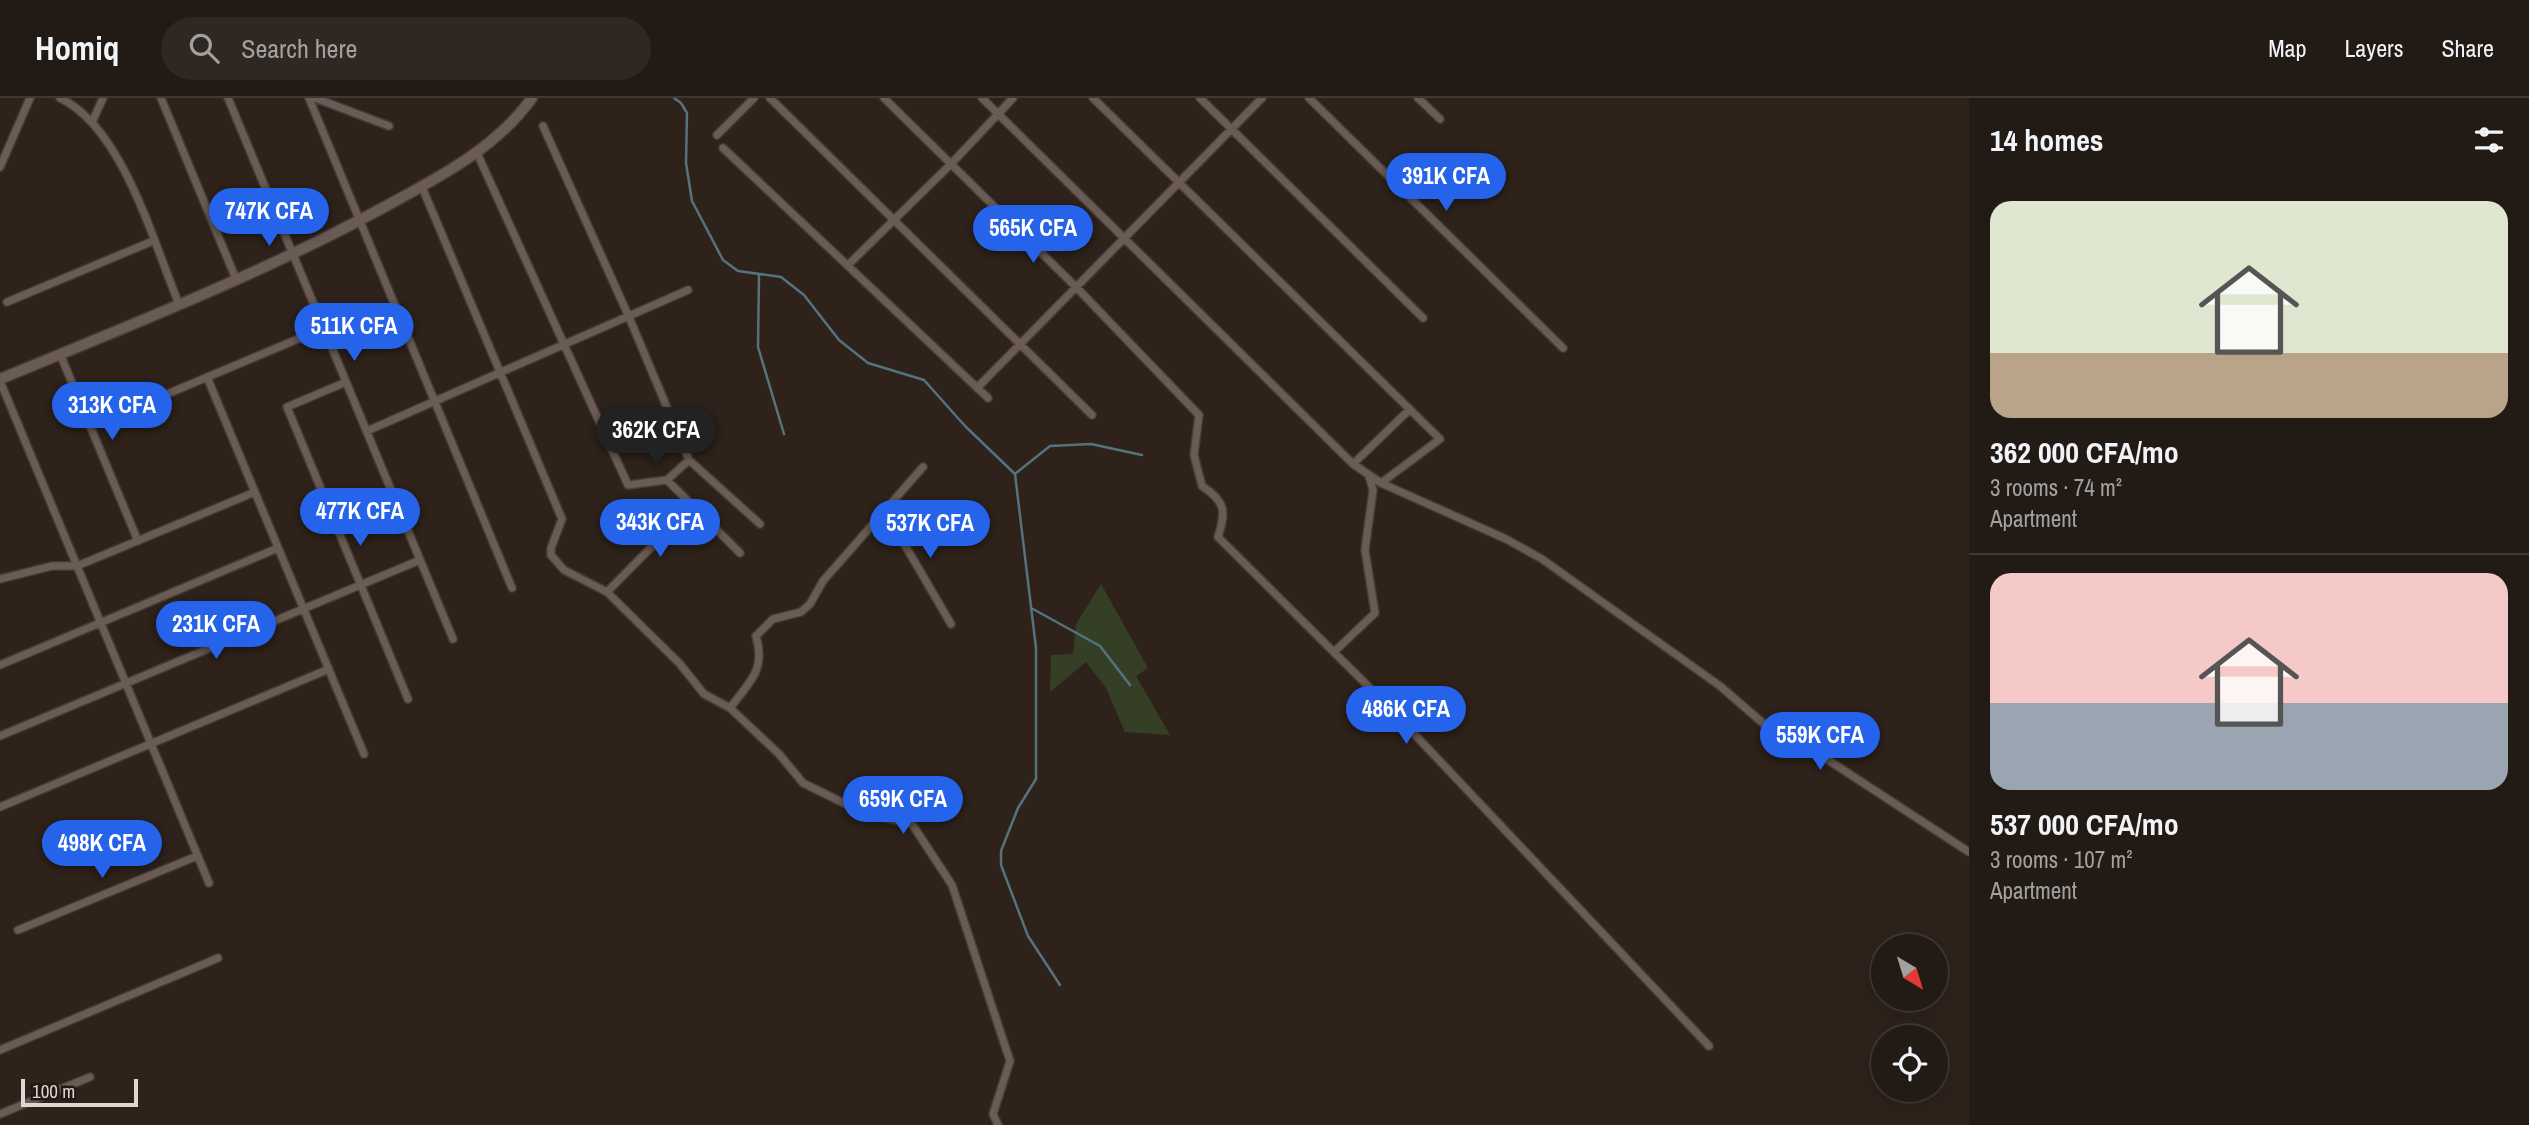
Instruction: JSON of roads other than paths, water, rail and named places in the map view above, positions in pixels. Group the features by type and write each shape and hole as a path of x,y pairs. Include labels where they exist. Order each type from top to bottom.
{"main road":[{"path":"0,380 293,254 360,221 477,153 511,125 532,98"}],"street":[{"path":"0,167 30,98"},
{"path":"60,98 93,120 118,157 179,304"},
{"path":"93,120 103,98"},
{"path":"161,98 236,279"},
{"path":"228,98 453,639"},
{"path":"309,98 512,587"},
{"path":"315,98 389,126"},
{"path":"718,135 754,98"},
{"path":"770,98 1092,415"},
{"path":"884,98 1077,288 1199,415 1194,455 1202,486 1217,496 1225,515 1218,537 1334,652 1709,1046"},
{"path":"982,98 1127,238 1353,464 1381,483 1506,539 1542,559 1720,686 1772,731 1805,745 1969,852"},
{"path":"848,265 951,164 1013,98"},
{"path":"1093,98 1440,439 1381,483"},
{"path":"1200,98 1423,318"},
{"path":"977,388 1262,98"},
{"path":"1309,98 1563,348"},
{"path":"1418,98 1440,120"},
{"path":"543,126 629,317 689,460 760,524"},
{"path":"723,148 988,398"},
{"path":"477,153 628,485 667,480 689,460"},
{"path":"422,187 562,519 551,555 564,570 607,592 680,664 704,694 730,708 779,754 803,783 864,813 912,824 946,871 970,932 1010,1061 993,1114 998,1125"},
{"path":"7,302 153,241"},
{"path":"367,431 500,375 688,290"},
{"path":"146,402 324,328"},
{"path":"60,354 138,541"},
{"path":"207,377 364,754"},
{"path":"0,380 209,883"},
{"path":"346,382 287,407 408,699"},
{"path":"1353,464 1409,410"},
{"path":"730,708 760,667 762,656 757,636 773,619 801,612 810,604 823,581 923,467"},
{"path":"1334,652 1374,614 1365,550 1373,490 1369,475"},
{"path":"667,480 740,553"},
{"path":"0,579 52,566 77,566 255,492"},
{"path":"607,592 692,506"},
{"path":"885,511 951,624"},
{"path":"0,665 278,548"},
{"path":"0,736 420,560"},
{"path":"0,807 329,669"},
{"path":"18,930 197,856"},
{"path":"0,1050 218,958"},
{"path":"0,1114 90,1077"}],"waterway":[{"path":"674,98 687,113 686,163 692,201 723,260 738,271 781,277 804,295 839,340 868,363 924,380 965,426 1015,474 1036,648 1036,779 1018,808 1001,851 1001,865 1028,936 1060,985"},
{"path":"759,274 758,347 784,434"},
{"path":"1016,473 1050,446 1091,444 1142,455"},
{"path":"1033,609 1100,646 1130,685"}]}
